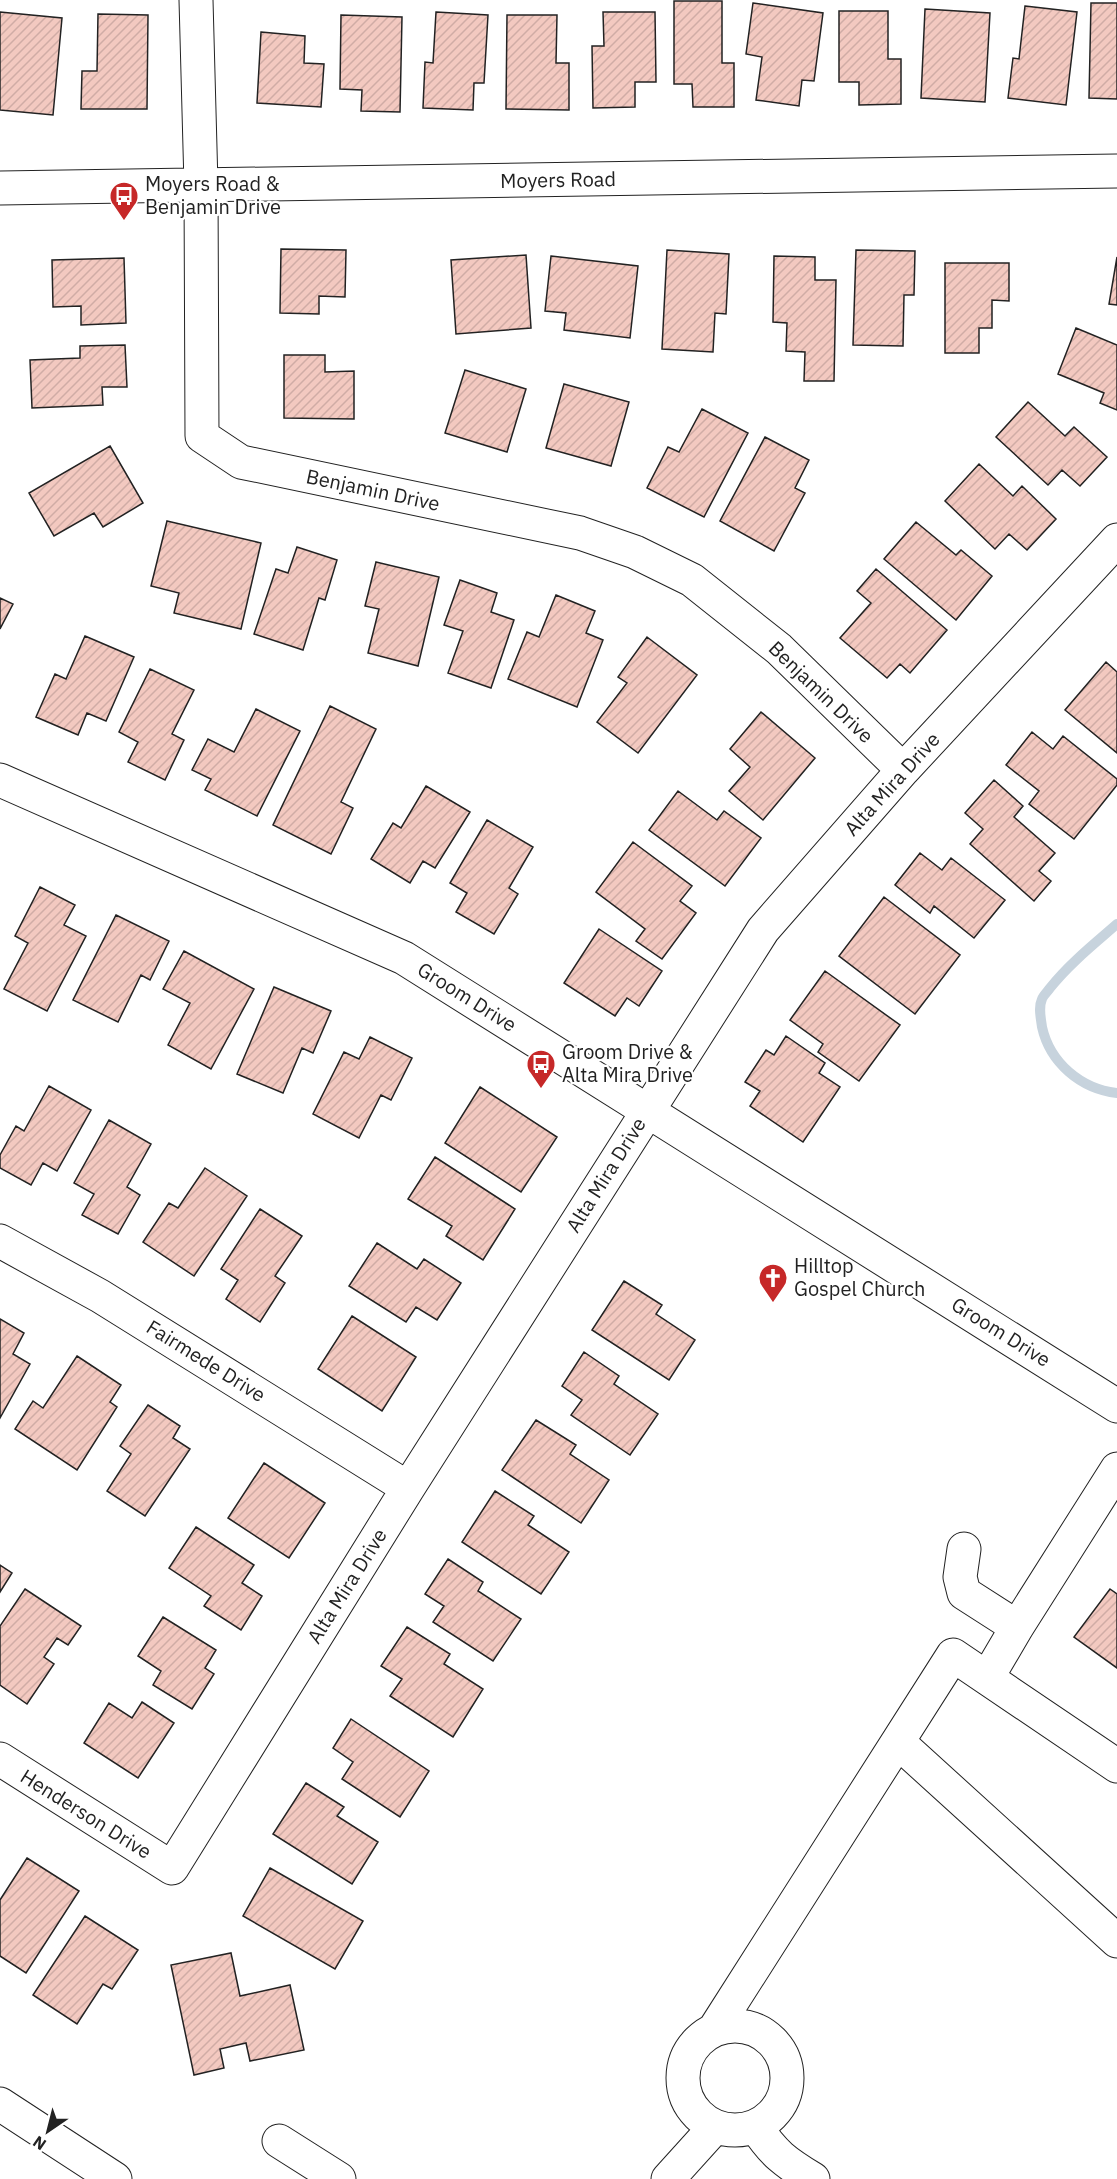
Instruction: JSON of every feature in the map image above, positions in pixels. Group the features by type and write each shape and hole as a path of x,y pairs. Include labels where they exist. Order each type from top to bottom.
{"street":[{"name":"Benjamin Drive","path":"196,0 201,185 202,435 241,462 580,533 635,552 692,580 779,649 903,770"},
{"name":"Moyers Road","path":"0,188 1117,171"},
{"name":"Alta Mira Drive","path":"172,1868 408,1488 763,930 903,770 1117,540"},
{"name":"Groom Drive","path":"0,780 404,958 1117,1406"},
{"name":"Fairmede Drive","path":"0,1240 100,1296 408,1488"},
{"path":"987,1678 1117,1469"},
{"path":"964,1549 960,1577 964,1593 1012,1636"},
{"path":"714,2030 953,1655 1117,1766"},
{"path":"897,1742 1110,1922"},
{"name":"Henderson Drive","path":"0,1759 172,1868"},
{"path":"734,2026 754,2029 771,2041 783,2057 787,2078 783,2098 772,2115 756,2127 735,2131 715,2127 698,2116 686,2099 682,2079 686,2059 697,2041 714,2030 734,2026"},
{"path":"0,2104 115,2179"},
{"path":"668,2179 715,2127"},
{"path":"756,2127 783,2161 813,2179"},
{"path":"279,2141 339,2179"}],"building":[{"path":"674,1 722,1 722,63 734,63 734,107 693,107 692,84 674,84"},
{"path":"753,3 823,13 814,81 802,80 799,106 756,100 762,57 746,54"},
{"path":"1091,3 1117,3 1117,99 1089,98"},
{"path":"1025,6 1077,12 1066,105 1008,98 1013,58 1019,59"},
{"path":"925,9 990,13 985,102 921,98"},
{"path":"839,11 888,11 888,59 901,59 901,104 859,105 859,82 839,82"},
{"path":"0,12 62,18 53,115 0,110"},
{"path":"436,12 488,15 484,83 474,83 473,110 423,108 425,62 433,63"},
{"path":"603,12 655,12 656,82 635,82 635,107 593,108 592,46 604,46"},
{"path":"98,14 148,15 147,109 81,109 82,71 97,71"},
{"path":"341,15 402,17 400,112 361,111 362,90 340,89"},
{"path":"507,15 557,15 556,63 569,63 569,110 506,109"},
{"path":"261,32 305,36 304,63 324,64 321,107 257,103"},
{"path":"281,249 346,250 345,297 319,296 319,314 280,313"},
{"path":"667,250 729,254 726,314 715,313 713,352 662,349"},
{"path":"856,250 915,251 914,295 904,295 903,346 853,345"},
{"path":"526,255 531,328 456,334 451,260"},
{"path":"551,256 638,266 630,338 564,330 566,313 545,311"},
{"path":"774,256 815,257 815,280 836,280 834,381 804,381 805,352 786,351 787,323 773,322"},
{"path":"1117,257 1117,305 1109,304"},
{"path":"124,258 126,323 81,325 81,306 53,307 52,260"},
{"path":"945,263 1009,263 1009,301 992,300 992,328 979,328 979,353 945,353"},
{"path":"1076,328 1117,345 1117,410 1100,403 1104,393 1058,374"},
{"path":"125,345 127,387 102,387 103,405 32,408 30,360 80,358 80,346"},
{"path":"284,355 325,355 325,372 354,371 354,419 284,418"},
{"path":"465,370 526,389 507,452 445,433"},
{"path":"564,384 629,402 611,466 546,448"},
{"path":"1028,402 1065,436 1074,427 1107,457 1080,486 1062,470 1048,485 996,437"},
{"path":"702,409 748,433 704,517 647,488 668,447 679,452"},
{"path":"765,437 809,460 795,488 805,493 774,551 720,521"},
{"path":"110,446 143,503 103,527 94,513 54,536 29,493"},
{"path":"979,464 1013,496 1022,486 1056,519 1027,550 1009,534 995,549 945,501"},
{"path":"167,521 261,543 241,629 174,613 179,593 151,586"},
{"path":"916,522 956,555 961,550 992,576 956,620 884,559"},
{"path":"297,547 337,560 325,600 319,598 303,650 254,634 276,569 288,573"},
{"path":"376,562 439,577 418,666 368,653 379,609 365,606"},
{"path":"876,569 947,630 910,673 900,664 887,678 840,638 871,603 857,591"},
{"path":"460,580 497,593 491,612 514,620 491,688 448,673 463,631 444,625"},
{"path":"556,595 595,611 586,633 603,640 577,707 508,679 527,632 539,637"},
{"path":"0,598 13,604 0,629"},
{"path":"85,636 134,657 106,721 87,713 78,735 36,717 55,674 66,679"},
{"path":"647,637 697,675 638,753 597,722 627,683 618,677"},
{"path":"1106,662 1117,672 1117,753 1065,710"},
{"path":"150,669 194,690 172,734 184,740 165,780 128,762 138,742 119,732"},
{"path":"330,706 376,729 341,802 353,808 331,854 273,825"},
{"path":"256,709 300,731 257,816 205,790 211,779 192,770 208,739 234,752"},
{"path":"761,712 815,758 763,820 729,791 750,767 730,749"},
{"path":"1032,732 1053,749 1063,736 1117,779 1117,785 1074,839 1029,804 1039,791 1006,765"},
{"path":"994,780 1023,806 1014,817 1055,853 1039,871 1051,881 1034,901 970,844 983,829 965,813"},
{"path":"426,786 470,812 435,868 423,861 410,883 371,859 393,823 401,828"},
{"path":"678,791 717,820 724,811 761,838 725,886 649,830"},
{"path":"487,820 533,847 509,888 518,894 494,934 456,912 467,893 450,883"},
{"path":"633,842 692,886 680,901 696,913 662,959 636,941 645,929 596,892"},
{"path":"920,853 942,870 951,858 1005,900 974,938 934,906 930,913 895,885"},
{"path":"40,887 75,905 64,925 86,936 47,1011 4,989 28,943 15,936"},
{"path":"884,897 960,955 915,1014 839,956"},
{"path":"116,915 169,941 150,980 141,975 118,1022 73,1000"},
{"path":"599,929 662,971 639,1006 627,998 615,1016 564,983"},
{"path":"184,951 254,989 211,1069 168,1045 190,1003 163,989"},
{"path":"825,971 900,1025 859,1081 818,1052 823,1044 790,1020"},
{"path":"274,987 331,1011 313,1053 302,1048 283,1093 237,1074"},
{"path":"786,1036 825,1063 819,1073 840,1087 803,1142 750,1106 760,1091 745,1082 766,1050 774,1055"},
{"path":"370,1037 412,1058 391,1100 381,1095 359,1138 313,1114 344,1052 359,1059"},
{"path":"49,1086 91,1110 57,1171 43,1163 31,1185 0,1168 0,1155 16,1126 24,1131"},
{"path":"480,1087 557,1137 521,1192 445,1143"},
{"path":"109,1120 151,1144 127,1187 140,1195 118,1234 82,1215 94,1194 74,1183"},
{"path":"435,1157 515,1209 483,1260 446,1236 452,1226 408,1199"},
{"path":"205,1168 247,1196 194,1276 143,1242 169,1203 178,1208"},
{"path":"260,1209 302,1236 275,1276 285,1283 260,1322 226,1299 238,1280 221,1269"},
{"path":"377,1243 417,1269 424,1259 461,1283 437,1320 416,1307 406,1322 349,1286"},
{"path":"624,1281 662,1305 656,1314 695,1340 669,1380 592,1330"},
{"path":"352,1316 416,1357 382,1411 318,1369"},
{"path":"0,1319 24,1333 13,1354 30,1364 0,1418"},
{"path":"584,1352 619,1376 614,1384 658,1414 630,1455 571,1415 582,1400 562,1386"},
{"path":"77,1356 121,1385 110,1402 117,1407 77,1470 15,1429 33,1401 43,1408"},
{"path":"148,1405 180,1426 173,1438 190,1449 145,1516 107,1491 131,1454 120,1446"},
{"path":"536,1420 576,1445 570,1454 609,1480 581,1523 502,1470"},
{"path":"264,1463 325,1503 289,1558 228,1518"},
{"path":"495,1491 534,1516 528,1525 569,1552 541,1594 462,1542"},
{"path":"196,1527 254,1565 242,1583 262,1596 241,1630 204,1606 211,1596 169,1568"},
{"path":"448,1559 483,1582 478,1591 521,1619 493,1661 433,1622 444,1606 425,1594"},
{"path":"0,1565 12,1573 0,1592"},
{"path":"25,1589 81,1626 68,1645 57,1638 44,1657 54,1664 27,1704 0,1685 0,1626"},
{"path":"1110,1589 1117,1594 1117,1668 1074,1637"},
{"path":"163,1617 216,1650 205,1668 214,1674 192,1709 153,1685 161,1671 138,1656"},
{"path":"407,1627 450,1654 444,1664 483,1689 453,1737 390,1696 402,1679 381,1666"},
{"path":"142,1702 174,1723 138,1778 84,1743 109,1703 132,1718"},
{"path":"351,1719 429,1771 400,1817 342,1779 353,1762 333,1748"},
{"path":"306,1783 344,1807 337,1816 378,1842 352,1884 273,1834"},
{"path":"27,1858 79,1891 26,1973 0,1956 0,1900"},
{"path":"270,1868 363,1921 335,1969 243,1916"},
{"path":"85,1916 138,1950 112,1989 103,1984 77,2024 33,1995"},
{"path":"231,1953 240,1996 290,1985 304,2050 250,2061 246,2043 220,2049 224,2068 194,2075 171,1965"}],"waterway":[{"path":"1117,924 1057,979 1043,998 1040,1009 1046,1040 1060,1063 1069,1072 1091,1086 1117,1093"}],"place":[{"name":"Moyers Road & Benjamin Drive","path":"124,222"},
{"name":"Groom Drive & Alta Mira Drive","path":"541,1090"},
{"name":"Hilltop Gospel Church","path":"773,1304"}]}
